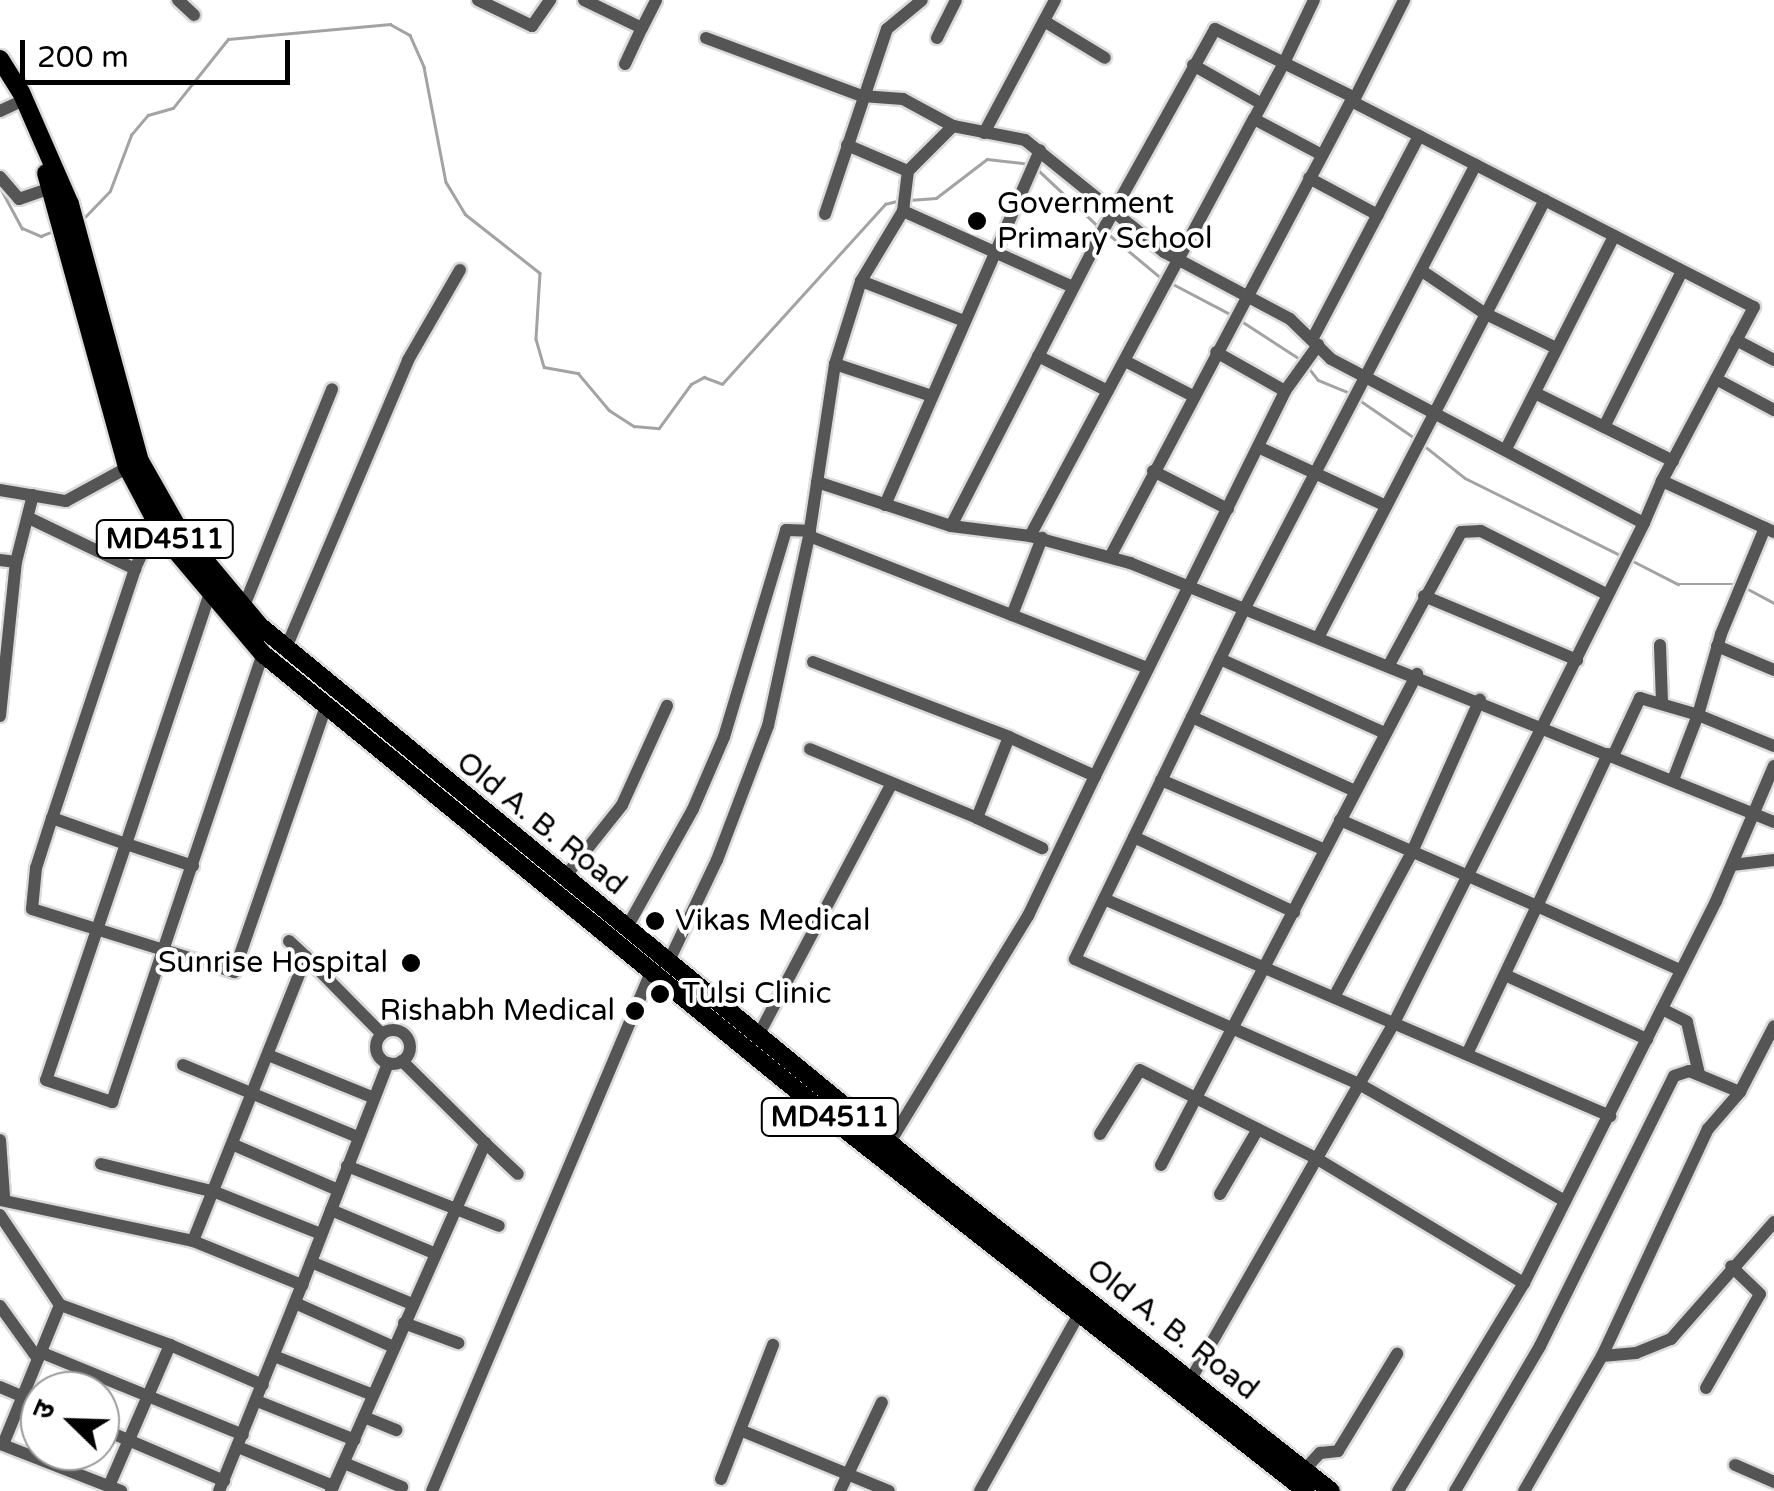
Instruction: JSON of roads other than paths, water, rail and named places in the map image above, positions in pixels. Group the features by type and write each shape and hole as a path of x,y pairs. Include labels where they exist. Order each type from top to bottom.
{"main road":[{"name":"Old A. B. Road","path":"0,59 21,92 63,206 134,464 164,537 263,654 370,747 659,967 1080,1314 1306,1491"},
{"name":"Old A. B. Road","path":"0,78 7,107 63,206"},
{"name":"Old A. B. Road","path":"134,464 178,528 244,606 286,648 626,929 659,967 758,1036 1331,1491"},
{"path":"370,747 385,732"}],"street":[{"path":"178,0 194,15"},
{"path":"478,0 532,26 550,0"},
{"path":"584,0 642,28"},
{"path":"625,64 656,0"},
{"path":"825,214 887,29 922,0"},
{"path":"937,38 956,0"},
{"path":"984,133 1055,0"},
{"path":"1012,615 1036,537 1314,0"},
{"path":"951,526 1098,238 1215,29 1355,98 1404,0"},
{"path":"1044,21 1105,58"},
{"path":"706,38 862,96 903,99 953,126 1009,134 1034,161 1109,219 1316,341 1361,383 1434,413 1644,523"},
{"path":"1193,65 1262,104"},
{"path":"1110,557 1351,102 1754,307 1662,482 1394,1023 1314,1157 1191,1379"},
{"path":"1254,119 1322,155"},
{"path":"432,1491 659,967 717,860 768,726 810,534 835,364 862,282 903,206 907,177 953,126"},
{"path":"890,1142 1028,916 1285,391 1306,363 1419,136"},
{"path":"847,145 907,177"},
{"path":"885,504 1034,161"},
{"path":"1476,164 1246,606 1074,960 1357,1083 1565,1202"},
{"path":"0,177 19,199 51,188"},
{"path":"1310,178 1378,215"},
{"path":"1320,636 1545,200"},
{"path":"903,206 1073,287"},
{"path":"1506,449 1614,236"},
{"path":"286,648 408,360 460,270"},
{"path":"1604,427 1682,271"},
{"path":"1422,272 1484,313 1556,348"},
{"path":"862,282 964,321"},
{"path":"1736,340 1774,360"},
{"path":"1216,352 1285,391"},
{"path":"1038,356 1108,392"},
{"path":"1125,360 1193,396"},
{"path":"835,364 932,396"},
{"path":"1716,379 1774,410"},
{"path":"244,606 332,389"},
{"path":"1534,393 1673,461"},
{"path":"1258,447 1386,506"},
{"path":"0,490 66,501 134,464"},
{"path":"1153,472 1228,508"},
{"path":"817,482 951,526 1036,537 1110,557 1390,663 1774,822"},
{"path":"1662,482 1770,530 1746,573 1716,646 1698,715 1673,780"},
{"path":"0,716 6,601 34,495"},
{"path":"29,518 135,569"},
{"path":"626,929 693,809 724,737 786,530 810,534 1148,668"},
{"path":"1390,663 1448,546 1470,530 1606,594"},
{"path":"164,537 146,545 135,569 52,818 30,905 236,970 325,709"},
{"path":"0,560 16,562"},
{"path":"210,593 46,1080 112,1102 263,654"},
{"path":"1424,596 1577,660"},
{"path":"1660,645 1662,702"},
{"path":"1716,646 1774,670"},
{"path":"1220,659 1385,733"},
{"path":"813,662 1009,737 1095,776"},
{"path":"1161,1165 1416,674"},
{"path":"1467,1054 1640,698 1662,702 1774,746"},
{"path":"1334,996 1412,852 1480,699"},
{"path":"564,878 622,805 668,706"},
{"path":"1192,717 1355,791"},
{"path":"977,818 1009,737"},
{"path":"810,749 1042,848"},
{"path":"1398,1491 1524,1283 1732,865 1774,766"},
{"path":"1162,780 1324,850"},
{"path":"758,1036 892,783"},
{"path":"52,818 193,866"},
{"path":"1340,820 1680,970"},
{"path":"1134,837 1294,912"},
{"path":"1732,865 1774,860"},
{"path":"1104,900 1610,1116"},
{"path":"120,1437 222,1486 372,1097 395,1062 409,1049 405,1036 382,1034 289,941"},
{"path":"193,1242 306,957"},
{"path":"1505,976 1647,1040"},
{"path":"1662,1009 1688,1022 1699,1074"},
{"path":"1524,1491 1602,1356 1708,1129 1740,1092 1774,1026"},
{"path":"382,1034 376,1050 395,1062 518,1174"},
{"path":"268,1055 372,1097"},
{"path":"183,1065 252,1098 358,1138"},
{"path":"1100,1134 1140,1070 1314,1157 1524,1283"},
{"path":"1455,1491 1540,1346 1674,1076 1684,1070 1740,1092"},
{"path":"1220,1194 1258,1128"},
{"path":"0,1140 2,1198 193,1242 302,1284"},
{"path":"2,1315 39,1356 148,1395 332,1488 485,1143"},
{"path":"234,1145 338,1190"},
{"path":"101,1164 215,1192 321,1234"},
{"path":"347,1166 499,1226"},
{"path":"330,1210 434,1253"},
{"path":"0,1214 60,1304 263,1384"},
{"path":"1602,1356 1636,1353 1670,1339 1774,1222"},
{"path":"311,1262 412,1304"},
{"path":"1706,1388 1760,1294 1731,1266"},
{"path":"295,1303 394,1347"},
{"path":"33,1371 60,1304"},
{"path":"980,1491 1080,1314"},
{"path":"404,1323 458,1344"},
{"path":"20,1402 1,1445 115,1488 128,1441 170,1345"},
{"path":"721,1479 773,1345"},
{"path":"1306,1468 1320,1453 1338,1450 1397,1354"},
{"path":"274,1356 374,1395"},
{"path":"257,1400 355,1440"},
{"path":"840,1491 882,1402"},
{"path":"364,1417 397,1430"},
{"path":"740,1430 890,1491"},
{"path":"344,1464 402,1487"},
{"path":"1735,1464 1774,1482"}],"waterway":[{"path":"82,220 110,191 131,135 148,115 173,108 228,39 390,24 410,35 424,67 446,182 465,214 540,273 536,339 544,367 578,373 609,410 634,426 659,428 691,384 704,377 722,384 885,204 901,200"},
{"path":"909,200 936,198 987,159 1030,164"},
{"path":"1036,168 1099,227"},
{"path":"0,187 22,228 41,236 56,230"},
{"path":"1106,232 1161,278"},
{"path":"1173,284 1232,315"},
{"path":"1243,322 1303,361"},
{"path":"1308,367 1318,380 1351,393"},
{"path":"1361,401 1416,439"},
{"path":"1422,444 1465,478 1620,555"},
{"path":"1631,560 1678,584 1736,584"},
{"path":"1748,589 1774,603"}],"place":[{"name":"Government Primary School","path":"977,221"},
{"name":"Vikas Medical","path":"655,921"},
{"name":"Sunrise Hospital","path":"411,963"},
{"name":"Tulsi Clinic","path":"660,994"},
{"name":"Rishabh Medical","path":"635,1011"}]}
